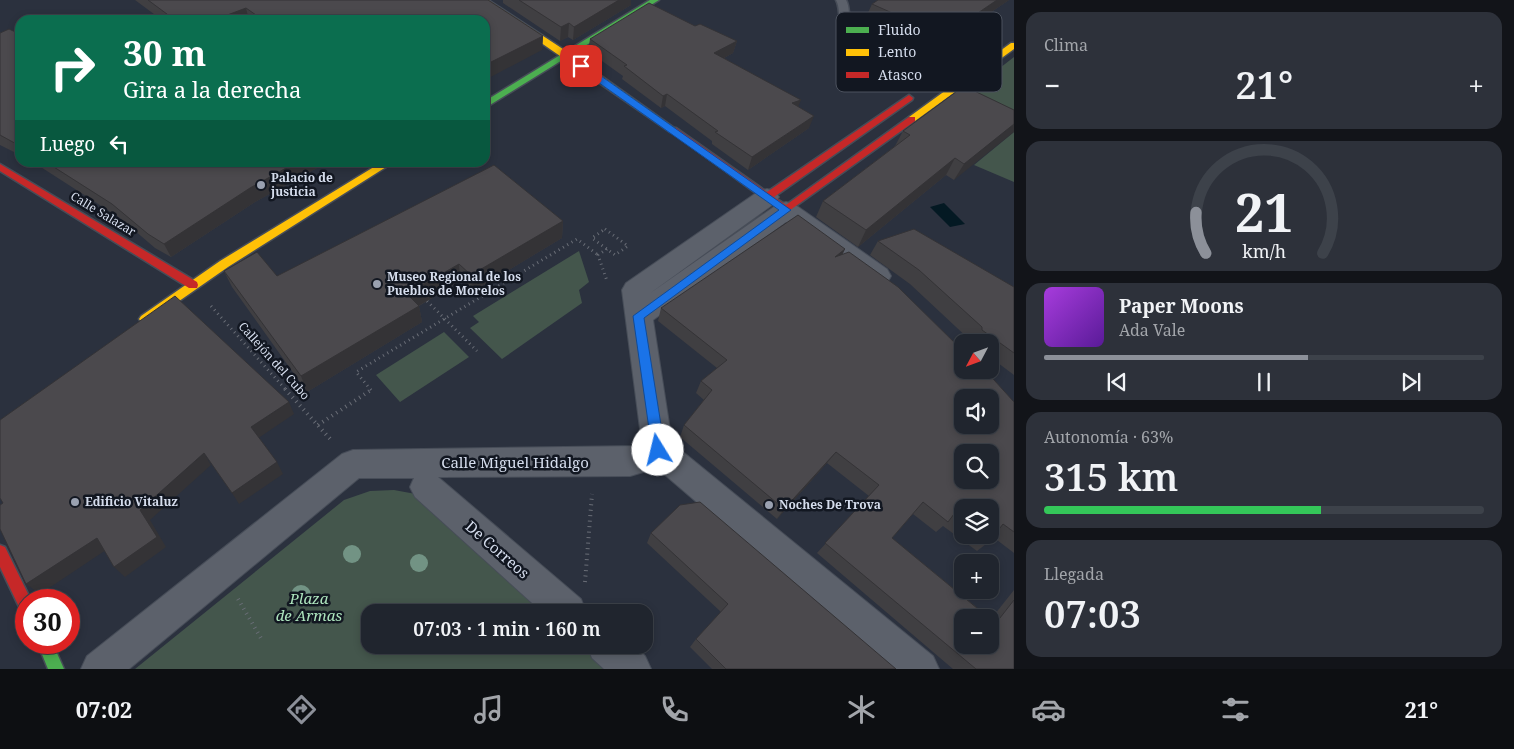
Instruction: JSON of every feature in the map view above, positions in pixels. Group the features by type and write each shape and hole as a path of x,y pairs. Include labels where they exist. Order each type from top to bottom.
{"street":[{"path":"483,0 566,55 844,250 900,292"},
{"path":"490,101 655,0"},
{"path":"1002,53 1014,45"},
{"path":"776,204 917,92"},
{"path":"920,669 658,450 637,303 776,204 944,92"},
{"name":"Calle Salazar","path":"0,167 192,285"},
{"path":"136,325 192,285 382,167"},
{"name":"Calle Miguel Hidalgo","path":"100,669 353,464 630,462 646,459 658,450"},
{"name":"De Correos","path":"426,487 559,604"},
{"path":"0,552 18,589"},
{"path":"48,654 53,667"},
{"path":"615,654 632,669"}],"lane":[{"path":"840,0 844,4 845,12"}],"path":[{"path":"605,229 628,246 615,255 607,249 592,238 605,229"},
{"path":"318,425 371,390 356,372 577,239 598,255 607,281"},
{"path":"598,255 607,249"},
{"name":"Callejón del Cubo","path":"192,285 335,445"},
{"path":"427,301 477,351"},
{"path":"584,583 592,494"},
{"path":"238,599 262,640"}],"green space":[{"path":"1014,57 1014,132 955,103 969,92 1002,92 1002,66"},
{"path":"1014,132 1014,182 974,165"},
{"path":"579,251 589,282 579,290 582,303 502,359 470,328 479,322 473,316"},
{"path":"444,332 469,357 400,402 376,375"},
{"name":"Plaza de Armas","path":"394,490 421,495 545,604 361,604 361,654 601,654 617,669 135,669 344,500 370,491"}],"water":[{"path":"944,203 965,224 950,227 930,207"}],"building":[{"path":"148,0 488,0 543,36 490,62 490,15 256,15 246,8 227,15 168,15"},
{"path":"519,0 619,0 574,27 569,23 561,27"},
{"path":"878,0 997,0 979,12 890,12 872,4"},
{"path":"649,3 695,26 700,24 737,41 714,53 801,100 792,103 814,116 752,157 715,132 718,131 667,94 663,96 624,66 627,65 590,39"},
{"path":"9,29 15,32 15,143 0,135 0,33"},
{"path":"956,92 976,92 1014,110 1014,124 964,164 955,158 866,230 823,201 910,135 903,131"},
{"name":"Museo Regional de los Pueblos de Morelos","path":"494,165 563,221 471,275 459,264 407,294 419,306 301,376 224,271 257,252 277,276"},
{"path":"54,167 288,167 250,188 164,244 148,234 112,204"},
{"path":"798,215 845,249 835,257 849,252 898,287 954,342 954,379 993,379 1014,402 1014,532 1003,524 999,529 999,499 954,499 954,514 948,522 923,502 892,538 954,589 954,599 966,599 978,609 954,609 954,651 825,543 879,485 836,452 784,509 684,425 712,390 701,381 727,360 661,308"},
{"path":"914,229 1014,287 1014,353 999,342 999,334 988,334 982,330 982,327 919,270 878,241"},
{"path":"175,296 289,402 251,427 277,462 232,493 204,453 140,510 157,537 114,567 97,538 26,584 0,529 0,505 3,503 0,498 0,420"},
{"path":"700,502 896,669 726,669 696,639 728,604 651,533 680,505"},
{"path":"1014,600 1014,669 976,669 958,654 999,654 999,619"}],"traffic: fast":[{"path":"490,102 655,0"},
{"path":"49,654 56,669"}],"traffic: slow":[{"path":"483,0 673,130"},
{"path":"1002,54 1014,45"},
{"path":"912,119 949,92"},
{"path":"145,319 224,264 382,167"}],"traffic: jam":[{"path":"767,197 909,98"},
{"path":"673,130 786,210 912,119"},
{"path":"0,167 193,285"},
{"path":"0,552 18,589"}],"place":[{"name":"Palacio de justicia","path":"261,185"},
{"name":"Museo Regional de los Pueblos de Morelos","path":"377,284"},
{"name":"Edificio Vitaluz","path":"75,502"},
{"name":"Noches De Trova","path":"769,505"}],"route":[{"path":"581,66 786,210 638,316 658,450"}]}
